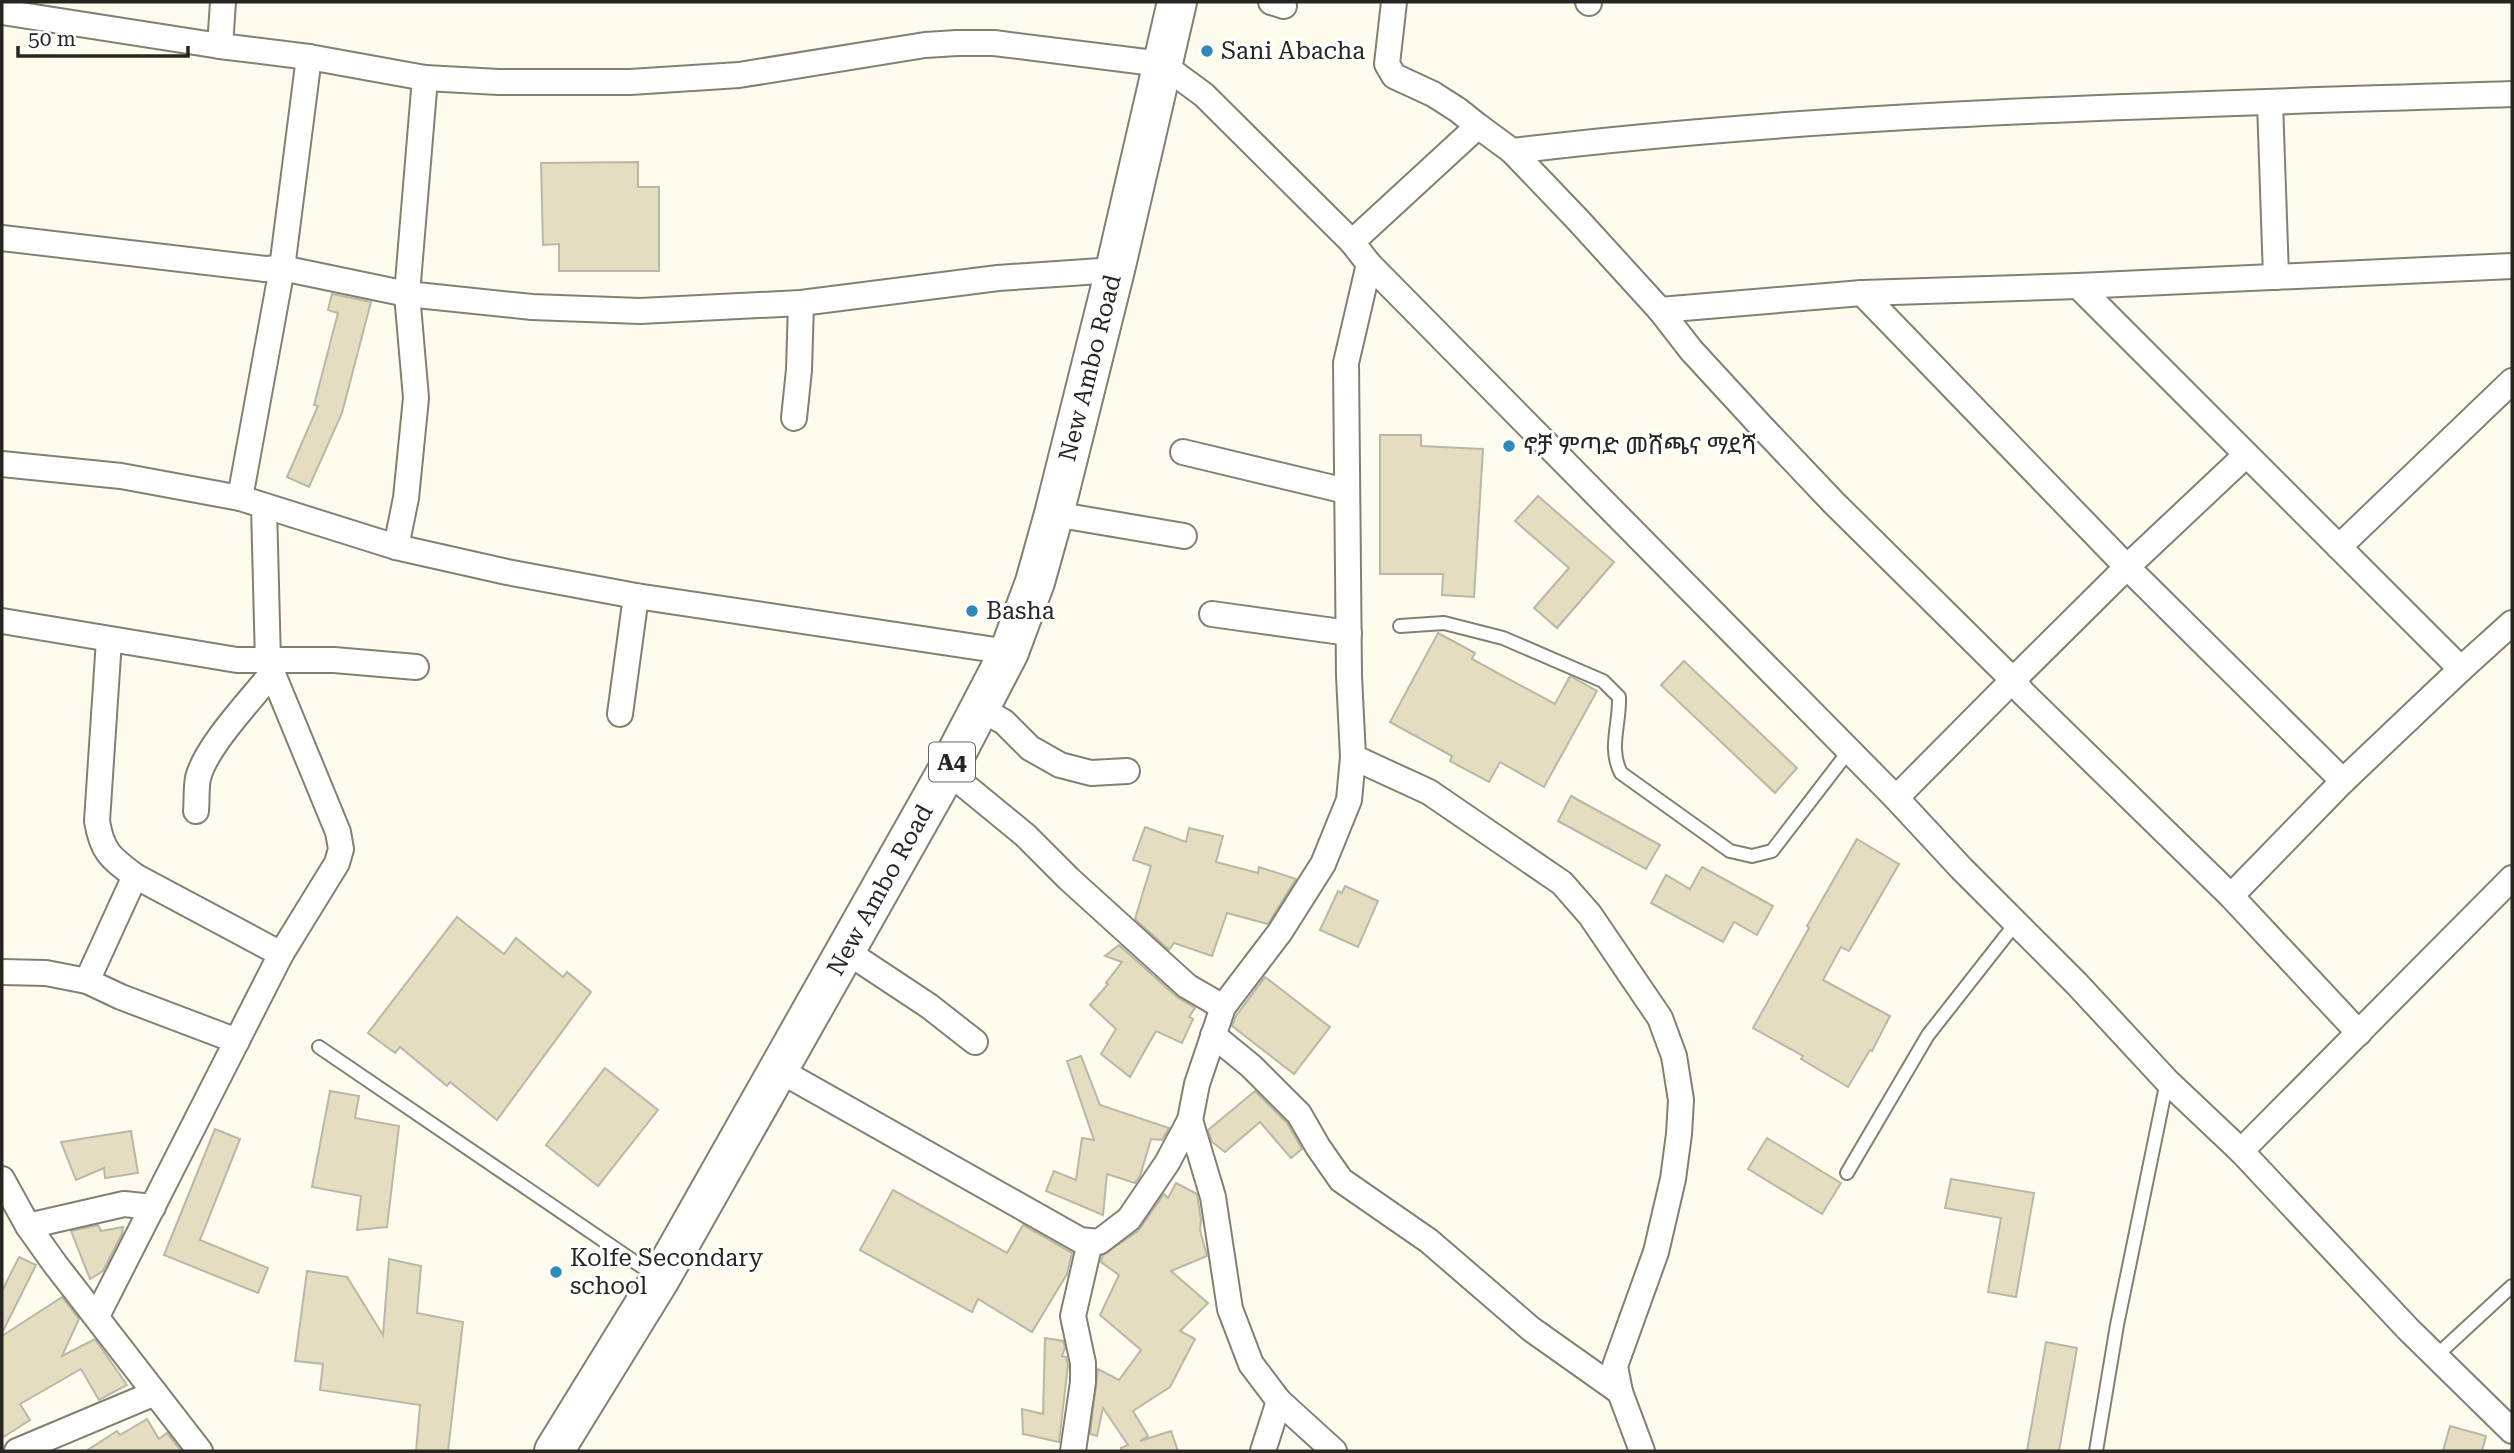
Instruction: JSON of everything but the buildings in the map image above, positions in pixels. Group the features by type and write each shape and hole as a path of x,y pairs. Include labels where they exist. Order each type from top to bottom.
{"main road":[{"name":"New Ambo Road","path":"554,1451 660,1279 947,771 1009,652 1035,582 1054,514 1115,270 1177,2"}],"street":[{"path":"220,46 223,2"},
{"path":"1394,2 1387,64 1395,76 1433,94 1458,110 1512,151 1660,310 1690,351 1833,502 2231,896 2359,1032"},
{"path":"2,12 309,57 425,78 499,82 630,82 739,75 925,45 994,43 1162,64 1204,95 1352,242 1369,264 1896,798 2167,1081 2241,1151 2436,1356 2512,1431"},
{"path":"240,498 282,268 309,57"},
{"path":"396,547 406,498 416,398 407,294 425,78"},
{"path":"1512,151 1600,141 1873,120 2512,94"},
{"path":"2270,102 2276,277"},
{"path":"1352,242 1478,126"},
{"path":"2,238 265,269 282,268 407,294 532,307 640,312 801,303 998,278 1115,270"},
{"path":"779,1070 1056,1227 1090,1242 1099,1242 1129,1219 1167,1163 1189,1120 1197,1084 1223,1007 1280,932 1323,864 1349,800 1353,757 1346,491 1346,363 1369,264"},
{"path":"1660,310 1862,293 2512,266"},
{"path":"2078,286 2461,668"},
{"path":"1862,293 2127,567 2343,780"},
{"path":"794,418 801,303"},
{"path":"2339,547 2512,382"},
{"path":"1183,452 1346,491"},
{"path":"1896,798 2127,567 2246,455"},
{"path":"2,464 121,476 240,498 396,547 507,572 636,596 1009,652"},
{"path":"97,1316 281,954 328,880 341,849 334,821 270,668 264,507"},
{"path":"1054,514 1184,536"},
{"path":"620,714 636,596"},
{"path":"1212,614 1349,634"},
{"path":"2,621 237,660 270,668 334,660 416,667"},
{"path":"2231,896 2343,780 2512,623"},
{"path":"109,640 97,821 101,842 110,858 135,876 281,954"},
{"path":"196,811 198,779 203,765 212,748 270,668"},
{"path":"981,709 1004,722 1030,748 1060,765 1091,773 1127,771"},
{"path":"1353,757 1429,792 1562,883 1590,915 1660,1018 1674,1056 1681,1100 1679,1134 1656,1252 1615,1366 1620,1392 1642,1451"},
{"path":"947,771 1025,835 1069,879 1187,986 1223,1007"},
{"path":"87,981 135,876"},
{"path":"2241,1151 2512,878"},
{"path":"846,951 929,1006 975,1042"},
{"path":"2,972 46,973 87,981 121,997 237,1041"},
{"path":"1213,1035 1251,1066 1298,1114 1342,1180 1429,1241 1531,1329 1620,1392"},
{"path":"1189,1120 1213,1197 1230,1309 1251,1364 1279,1401 1334,1451"},
{"path":"2,1179 28,1226 200,1451"},
{"path":"28,1226 124,1204 153,1207"},
{"path":"1073,1451 1083,1382 1083,1363 1073,1316 1090,1242"},
{"path":"17,1451 155,1393"},
{"path":"1263,1451 1279,1401"}],"lane":[{"path":"1400,626 1444,623 1503,638 1603,681 1619,697 1613,747 1621,774 1730,850 1752,856 1772,851 1848,752"},
{"path":"1847,1173 1928,1035 2016,923"},
{"path":"319,1047 660,1279"},
{"path":"2096,1451 2118,1325 2167,1081"},
{"path":"2436,1356 2512,1286"}],"place":[{"name":"Sani Abacha","path":"1207,51"},
{"name":"ኖቻ ምጣድ መሸጫና ማደሻ","path":"1509,446"},
{"name":"Basha","path":"972,611"},
{"name":"Kolfe Secondary school","path":"556,1272"}]}
